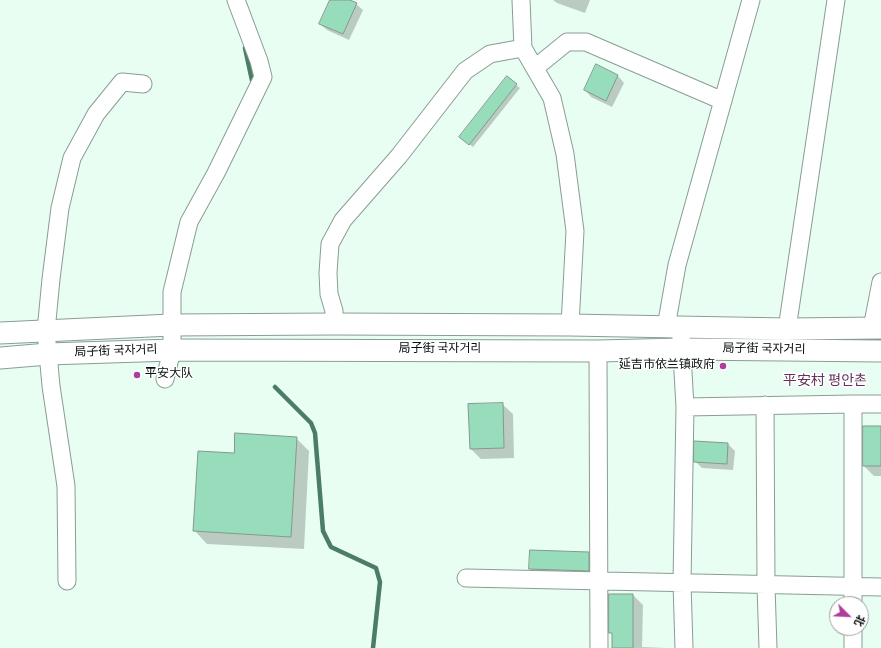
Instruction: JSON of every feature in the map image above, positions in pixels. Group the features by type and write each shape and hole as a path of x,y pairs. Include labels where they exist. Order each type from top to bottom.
{"main road":[{"name":"局子街 국자거리","path":"0,333 171,325 334,324 570,325 787,329 877,328"},
{"name":"局子街 국자거리","path":"0,358 48,354 172,350 598,351 682,348 881,351"}],"street":[{"path":"166,379 172,350 172,292 189,222 216,173 263,77 260,61 236,0"},
{"path":"520,0 523,48 552,98 565,154 575,231 570,325"},
{"path":"684,648 682,583 685,407 682,348 673,327 677,265 751,0"},
{"path":"787,329 836,0"},
{"path":"535,68 567,42 586,42 723,101"},
{"path":"334,324 334,311 329,294 328,273 330,244 343,220 399,156 465,71 490,54 523,48"},
{"path":"67,581 66,486 51,386 46,331 60,208 72,158 96,114 122,82 143,84"},
{"path":"877,328 881,282"},
{"path":"598,351 599,648"},
{"path":"852,404 853,596"},
{"path":"685,407 881,404"},
{"path":"765,405 766,585 768,648"},
{"path":"466,578 881,587"},
{"path":"854,636 854,648"}],"building":[{"path":"330,0 350,0 357,3 343,34 319,24"},
{"path":"596,64 618,75 606,101 584,90"},
{"path":"507,76 517,84 469,145 459,137"},
{"path":"503,403 504,448 470,449 468,404"},
{"path":"863,426 881,426 881,466 863,466"},
{"path":"235,433 297,437 291,537 193,531 198,451 234,453"},
{"path":"694,441 728,443 727,464 694,462"},
{"path":"530,550 589,552 589,571 529,569"},
{"path":"609,594 633,594 633,648 612,648 612,633 609,633"}],"waterway":[{"path":"245,48 253,85"},
{"path":"275,387 311,423 315,433 323,531 331,547 376,568 380,582 373,648"}],"place":[{"name":"延吉市依兰镇政府","path":"723,366"},
{"name":"平安大队","path":"137,375"}],"district":[{"name":"平安村 평안촌","path":"825,382"}]}
